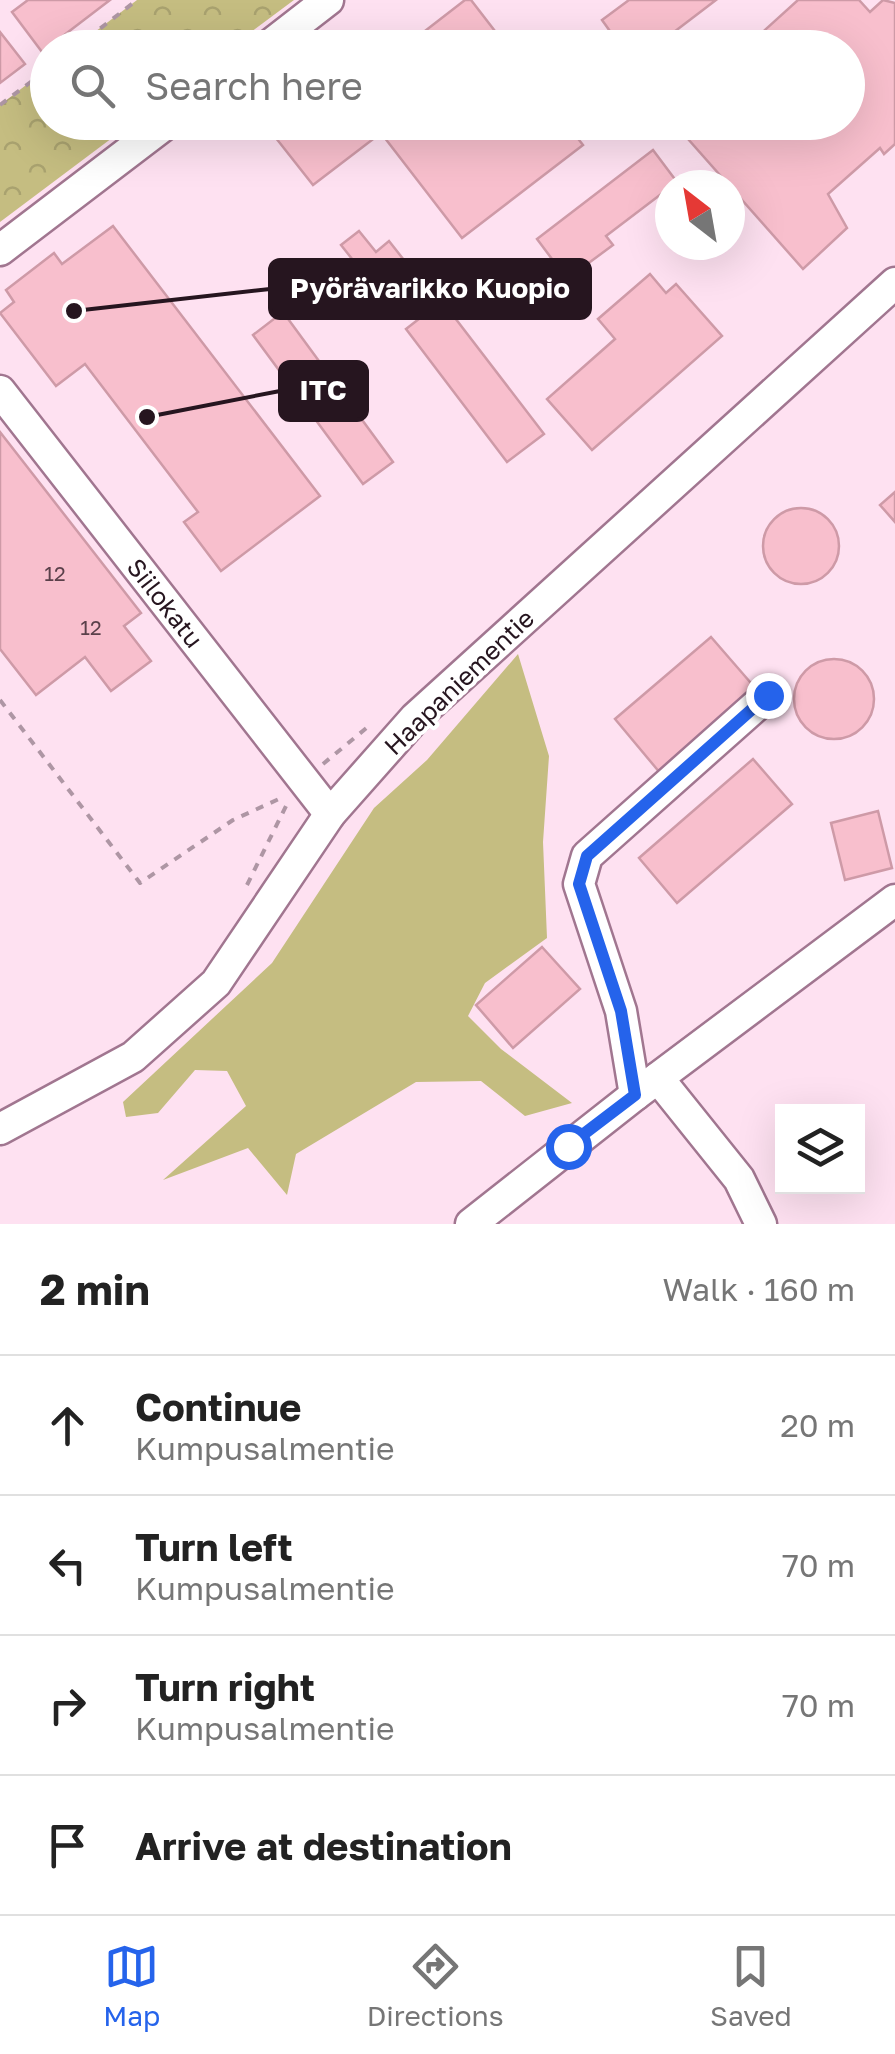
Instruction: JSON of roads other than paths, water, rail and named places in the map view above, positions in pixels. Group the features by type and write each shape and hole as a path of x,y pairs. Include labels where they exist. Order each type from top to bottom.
{"street":[{"path":"289,30 328,0"},
{"path":"0,250 144,140"},
{"name":"Haapaniementie","path":"0,1129 133,1057 216,983 330,814 414,718 895,282"},
{"name":"Siilokatu","path":"0,390 330,814"},
{"path":"761,1224 738,1179 646,1087 579,884 587,856 768,695"},
{"path":"471,1224 895,900"}],"place":[{"name":"Pyörävarikko Kuopio","path":"74,311"},
{"name":"ITC","path":"147,417"}]}
